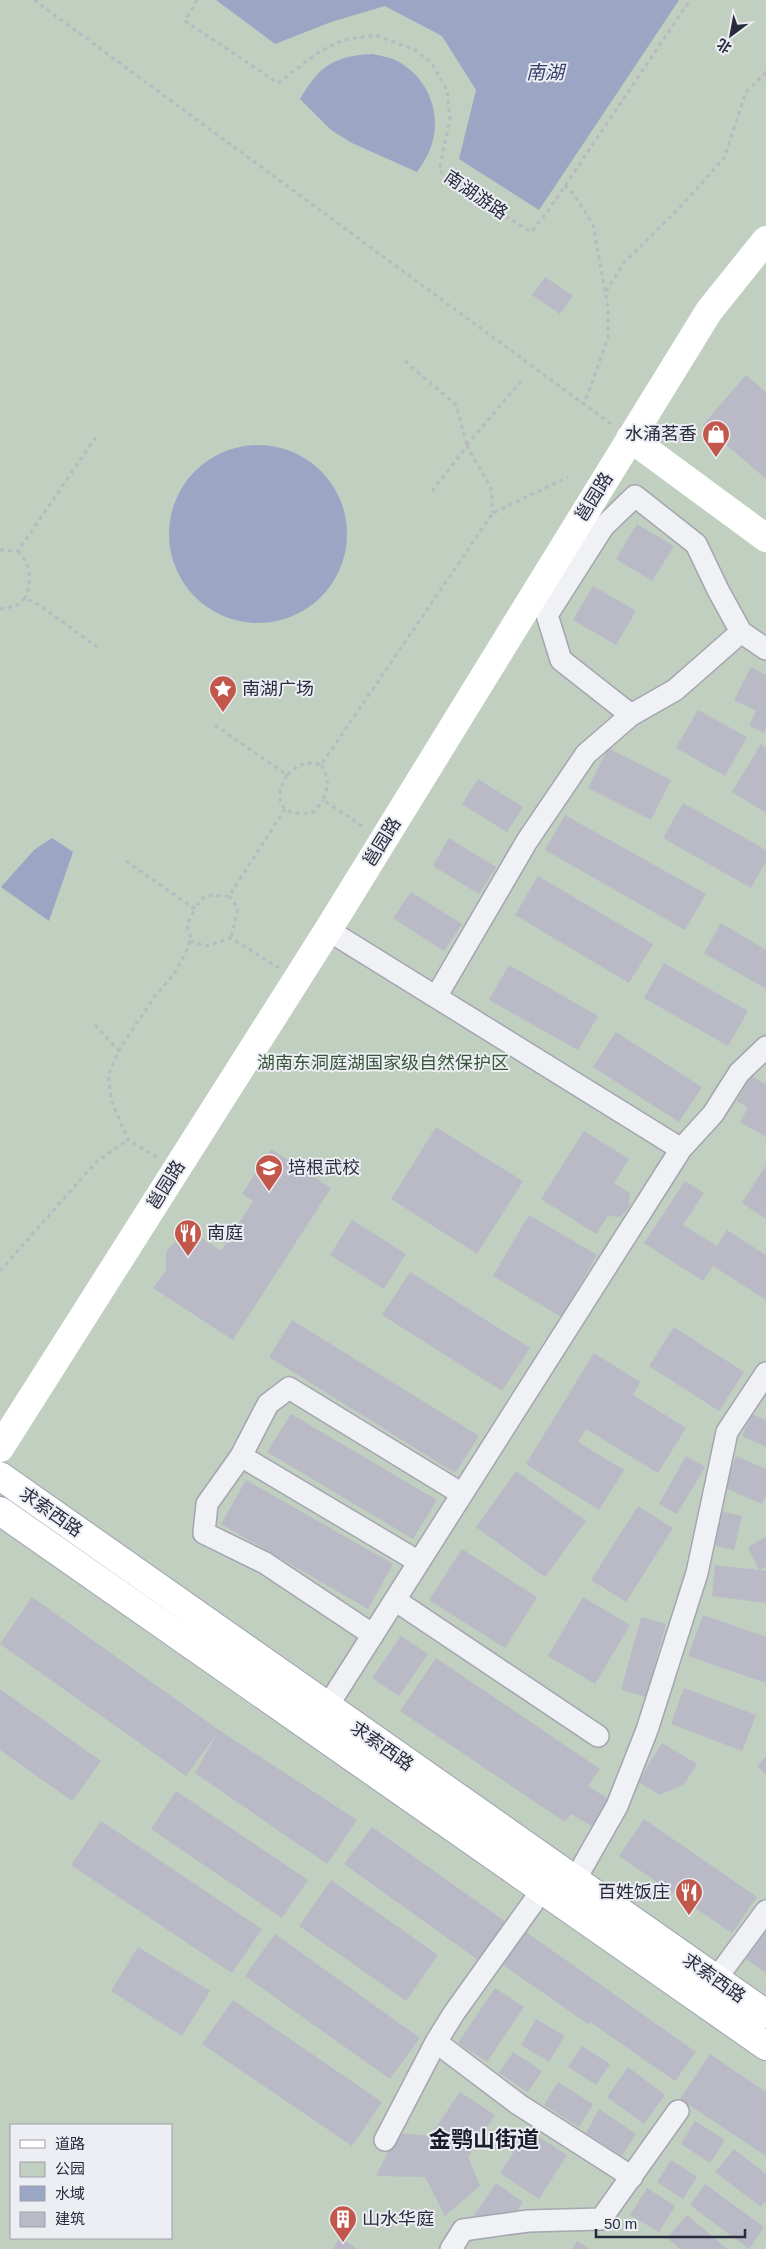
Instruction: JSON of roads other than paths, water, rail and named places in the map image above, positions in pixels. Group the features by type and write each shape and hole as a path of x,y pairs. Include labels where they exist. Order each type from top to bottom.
{"main road":[{"name":"邕园路","path":"0,1448 328,930 709,311 766,240"},
{"path":"630,438 766,538"},
{"name":"求索西路","path":"0,1476 766,2014"},
{"name":"求索西路","path":"0,1511 766,2046"}],"street":[{"path":"631,715 561,660 547,616 603,527 635,496 696,544 741,632 766,649"},
{"path":"436,997 527,840 586,754 631,715 676,690 741,632"},
{"path":"328,930 681,1148"},
{"path":"327,1707 681,1148 713,1114 739,1073 766,1047"},
{"path":"574,1880 617,1806 647,1730 697,1573 727,1432 766,1373"},
{"path":"373,1635 265,1564 204,1533 207,1504 241,1456 268,1404 289,1388 462,1494"},
{"path":"241,1456 419,1562"},
{"path":"395,1600 598,1736"},
{"path":"385,2140 436,2042 454,2013 542,1890"},
{"path":"716,1979 766,1911"},
{"path":"436,2042 518,2104 632,2177"},
{"path":"451,2249 463,2230 528,2222 601,2219 678,2111"}],"water":[{"name":"南湖","path":"216,0 679,0 539,210 459,159 476,90 442,36 385,6 331,22 275,44"},
{"path":"373,54 393,59 407,67 425,88 431,100 435,126 433,139 428,155 417,172 352,143 331,130 300,99 314,78 329,64 348,57"},
{"path":"249,445 267,445 284,448 300,455 315,465 327,477 337,492 344,508 347,534 346,551 341,568 327,591 315,603 300,613 284,620 267,623 249,623 232,620 216,613 201,603 189,591 179,576 172,560 169,543 169,525 172,508 179,492 189,477 201,465 216,455 232,448"},
{"path":"52,838 73,852 49,921 1,887 34,850"}],"place":[{"name":"水涌茗香","path":"716,458"},
{"name":"南湖广场","path":"223,713"},
{"name":"培根武校","path":"269,1192"},
{"name":"南庭","path":"188,1257"},
{"name":"百姓饭庄","path":"689,1916"},
{"name":"山水华庭","path":"343,2243"}],"district":[{"name":"金鹗山街道","path":"484,2139"}],"park label":[{"name":"湖南东洞庭湖国家级自然保护区","path":"383,1063"}]}
